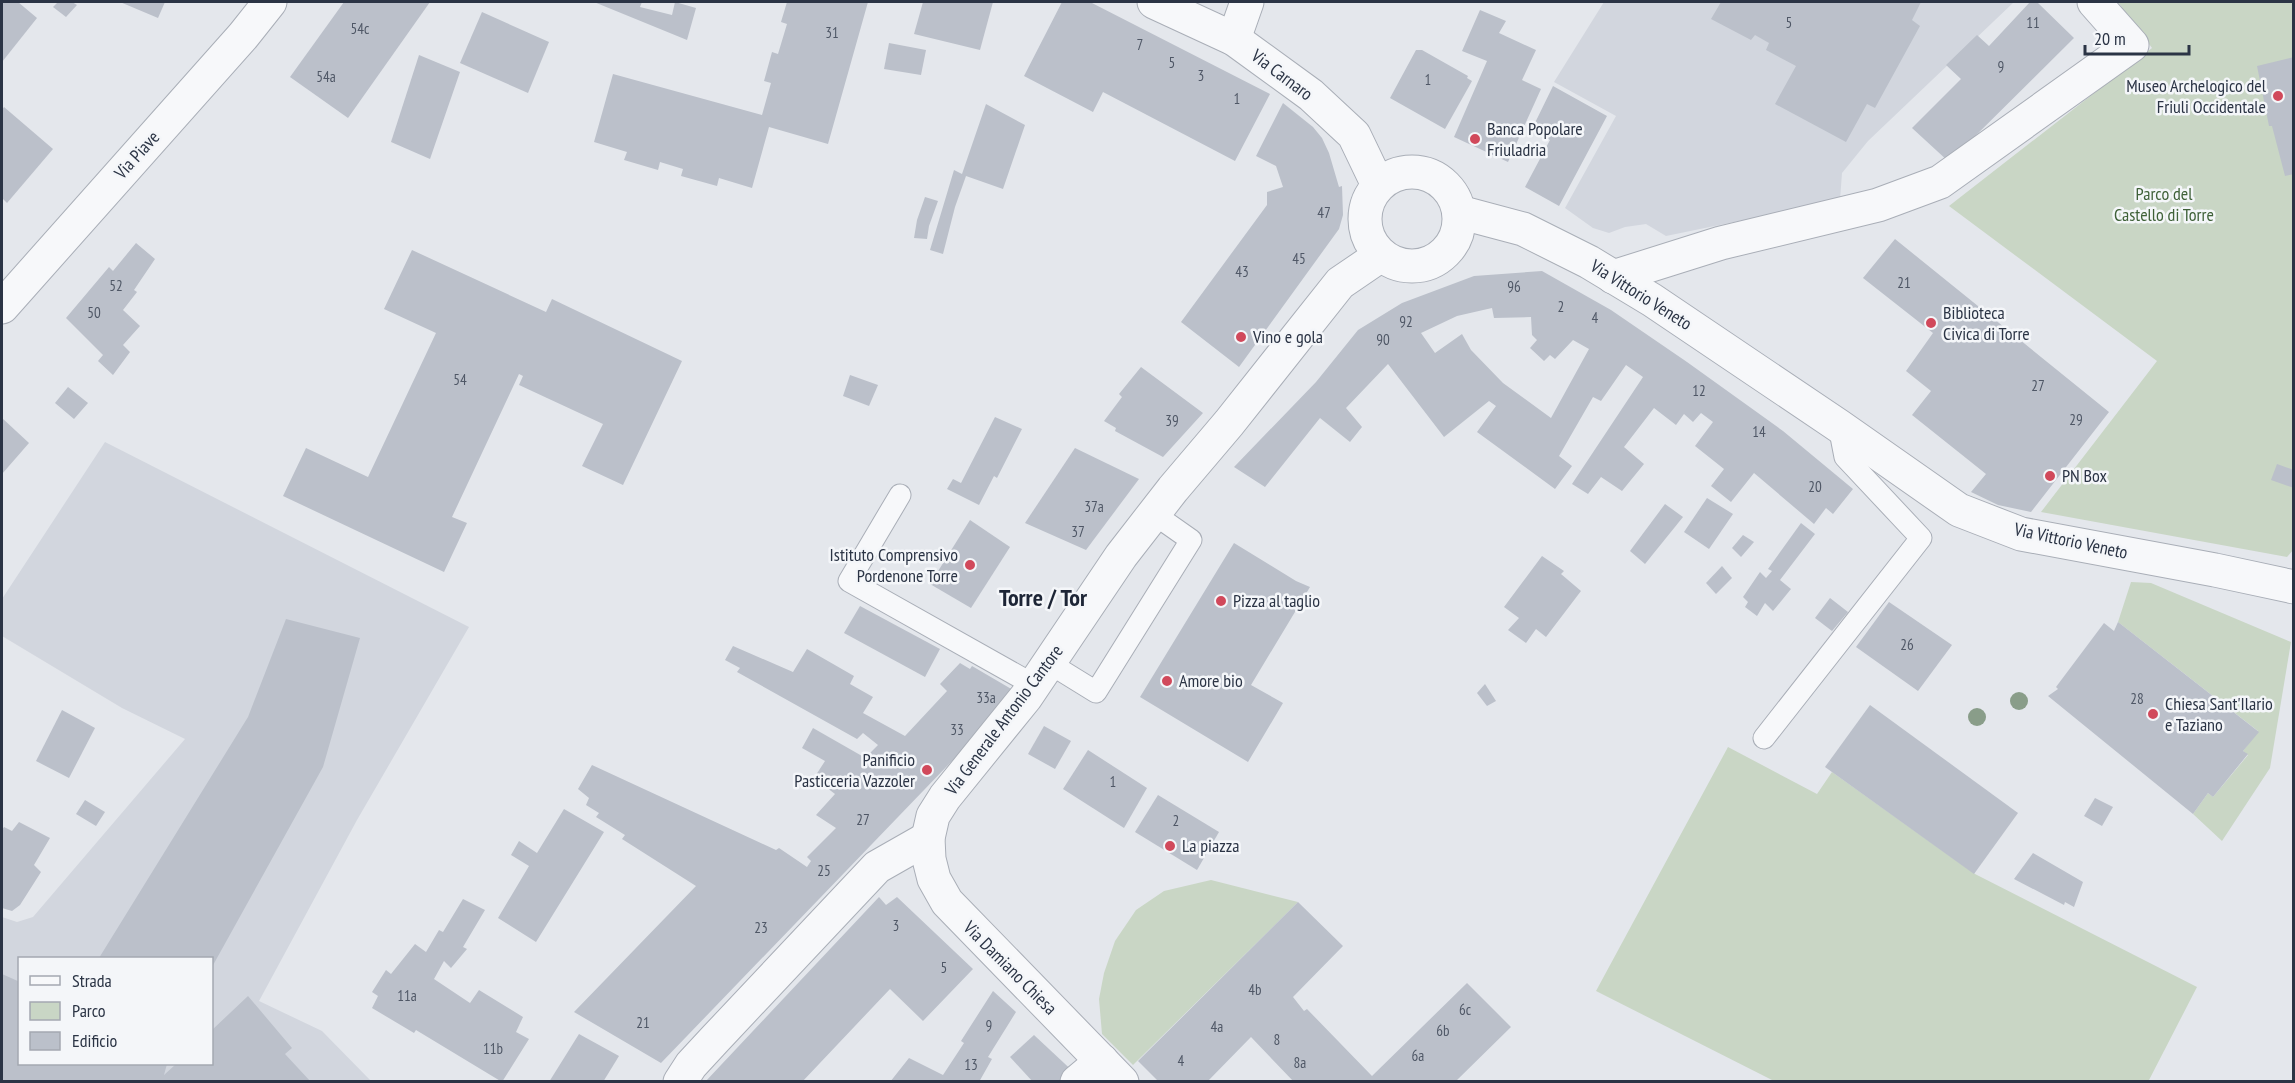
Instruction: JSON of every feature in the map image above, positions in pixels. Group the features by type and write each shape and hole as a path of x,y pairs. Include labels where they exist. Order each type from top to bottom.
{"street":[{"name":"Via Piave","path":"2,307 243,36 270,2"},
{"name":"Via Carnaro","path":"1154,2 1234,39 1311,95 1354,135 1378,185"},
{"path":"1234,39 1247,2"},
{"path":"1613,277 1721,243 1878,205 1940,182 2132,45 2094,2"},
{"path":"1409,171 1427,173 1443,182 1454,195 1459,212 1458,231 1449,248 1435,261 1416,266 1398,265 1380,255 1368,240 1364,221 1367,201 1378,185 1392,175 1409,171"},
{"name":"Via Vittorio Veneto","path":"1459,212 1523,229 1589,262 1839,426 1959,510 2021,534 2294,587"},
{"name":"Via Generale Antonio Cantore","path":"928,838 933,816 945,797 1042,674 1121,556 1340,283 1380,255"},
{"path":"680,1082 691,1065 876,867 928,838"},
{"name":"Via Damiano Chiesa","path":"928,838 928,859 934,879 947,902 1112,1071"},
{"path":"1077,1082 1112,1071"}],"lane":[{"path":"1764,738 1921,538 1845,456 1839,426"},
{"path":"900,495 849,580 1042,674 1096,692 1191,540 1154,514"}],"shaded area":[{"path":"1604,2 2014,2 1868,141 1842,173 1840,200 1666,236 1646,224 1625,227 1609,233 1593,228 1565,208 1616,116 1554,82"},
{"path":"105,442 469,627 357,820 259,1001 322,1031 371,1081 2,1081 2,917 17,922 33,917 185,739 122,708 2,636 2,599"}],"green space":[{"name":"Parco del Castello di Torre","path":"2118,2 2293,2 2294,549 2287,557 2041,512 2157,361 1949,206 2152,48"},
{"path":"2131,582 2151,583 2291,642 2270,768 2222,841 2193,814 2208,793 2213,797 2248,755 2243,751 2258,731 2118,622"},
{"path":"1728,747 1817,794 1832,772 1975,874 2197,987 2148,1082 1774,1081 1596,991"},
{"path":"1211,880 1298,902 1133,1065 1102,1034 1099,999 1104,973 1115,941 1136,910 1164,891"}],"building":[{"path":"3,2 18,2 37,18 2,62 2,4"},
{"path":"58,2 72,2 77,5 66,17 53,7"},
{"path":"120,2 165,2 158,18"},
{"path":"344,2 430,2 348,118 290,77"},
{"path":"594,2 642,2 640,7 672,15 675,2 696,8 687,40"},
{"path":"787,2 868,2 828,144 769,127 752,188 719,178 717,186 681,176 683,169 660,162 658,170 624,160 627,152 594,142 613,74 762,115 771,83 764,81 772,52 778,54 787,24 781,22"},
{"path":"923,2 993,2 980,50 914,34"},
{"path":"1062,2 1090,2 1270,94 1235,161 1103,92 1093,112 1024,76"},
{"path":"1721,2 1921,2 1912,20 1920,26 1875,108 1867,104 1846,142 1775,104 1796,66 1766,50 1769,43 1755,35 1751,40 1711,19"},
{"path":"2030,2 2037,2 2074,38 1949,162 1912,128 1961,79 1946,65 1977,35 1989,46"},
{"path":"1480,10 1506,21 1499,33 1536,50 1522,80 1541,89 1508,162 1454,137 1487,61 1462,51"},
{"path":"482,12 549,42 528,93 460,63"},
{"path":"889,43 926,50 921,75 884,69"},
{"path":"1416,50 1422,50 1468,76 1467,78 1472,81 1445,129 1390,98"},
{"path":"419,55 460,72 430,159 391,142"},
{"name":"Museo Archelogico del Friuli Occidentale","path":"2294,57 2294,174 2285,176 2272,126 2269,126 2257,66"},
{"path":"1553,86 1607,116 1559,206 1525,187 1550,140 1532,129"},
{"path":"1283,103 1313,127 1322,138 1339,187 1342,186 1343,215 1339,229 1239,367 1181,322 1267,205 1267,192 1283,187 1276,166 1256,156"},
{"path":"986,104 1025,125 1003,189 966,176 943,254 930,250 954,170 962,174"},
{"path":"4,107 53,149 7,203 2,198 2,110"},
{"path":"925,197 938,201 927,239 914,238 917,220"},
{"path":"1895,239 2109,412 2031,512 1998,505 1971,492 1986,474 1912,415 1931,391 1906,371 1933,333 1863,278"},
{"path":"136,243 155,259 134,290 137,292 123,310 140,326 123,345 130,352 113,375 98,361 103,355 66,318 109,267 113,271"},
{"path":"412,250 546,312 552,299 682,361 623,485 582,466 603,424 519,385 523,376 519,374 452,517 467,523 444,572 283,496 306,448 368,477 436,333 384,309"},
{"path":"1542,271 1611,310 1687,362 1783,431 1853,489 1833,514 1826,508 1814,524 1754,473 1731,502 1711,486 1724,469 1695,446 1713,422 1701,413 1693,422 1684,414 1676,425 1654,408 1624,447 1644,464 1622,491 1601,477 1588,494 1572,484 1643,377 1626,365 1601,401 1593,397 1559,456 1572,466 1555,489 1477,432 1496,406 1489,401 1444,437 1388,364 1346,408 1362,427 1350,442 1320,418 1265,487 1234,467 1316,382 1358,330 1402,303 1474,276","holes":["1492,308 1494,318 1531,317 1532,335 1537,340 1530,348 1544,361 1550,355 1555,359 1573,340 1589,349 1551,418 1503,383 1471,350 1462,334 1435,353 1421,333 1457,316"]},
{"path":"1141,367 1203,413 1163,457 1115,431 1116,428 1104,421 1122,397 1119,394"},
{"path":"850,375 878,385 869,406 843,396"},
{"path":"68,387 88,403 74,419 55,403"},
{"path":"995,417 1022,429 997,478 994,476 979,505 947,489 953,479 961,483"},
{"path":"2,418 29,443 2,474"},
{"path":"1075,448 1139,479 1086,550 1025,523"},
{"path":"2277,464 2294,470 2294,488 2271,480"},
{"path":"1707,498 1733,514 1709,549 1684,532"},
{"path":"1665,504 1683,517 1645,564 1630,551"},
{"name":"Istituto Comprensivo Pordenone Torre","path":"970,520 1010,547 971,608 930,584"},
{"path":"1801,523 1815,534 1780,580 1791,589 1773,611 1765,603 1757,616 1745,607 1748,602 1743,597 1760,572 1766,578 1772,571 1768,569"},
{"path":"1743,535 1754,542 1741,557 1732,548"},
{"path":"1234,543 1296,581 1310,587 1251,685 1283,703 1248,762 1140,697"},
{"path":"1542,556 1564,571 1561,574 1581,591 1546,637 1536,629 1526,643 1508,630 1519,618 1504,607"},
{"path":"1722,566 1732,578 1716,594 1706,583"},
{"path":"1830,598 1848,612 1832,631 1815,618"},
{"path":"1889,602 1952,645 1918,691 1856,647"},
{"path":"860,606 940,649 925,677 844,633"},
{"path":"286,619 360,638 323,767 213,965 213,957 100,957 248,717"},
{"name":"Chiesa Sant'Ilario e Taziano","path":"2118,622 2259,732 2243,751 2248,754 2213,797 2208,793 2193,814 2048,696 2058,689 2056,687 2104,623 2114,631"},
{"path":"733,646 793,672 807,649 854,676 850,684 873,697 863,713 905,736 947,691 940,684 960,663 970,669 972,666 1013,690 988,722 950,763 661,1063 574,1012 696,886 622,839 625,835 596,817 599,813 586,805 589,798 578,789 592,765 776,850 779,848 807,867 811,861 807,857 836,828 816,815 835,794 814,778 825,761 802,748 813,728 862,756 864,752 868,755 878,745 863,733 857,739 737,672 740,668 725,660"},
{"path":"1485,684 1496,701 1487,706 1477,693"},
{"path":"1870,705 2018,813 1974,874 1825,767"},
{"path":"62,710 95,728 69,778 36,761"},
{"path":"1044,726 1071,741 1055,769 1028,754"},
{"path":"1088,750 1147,788 1124,828 1063,789"},
{"path":"1158,795 1219,832 1197,870 1135,832"},
{"path":"2095,798 2113,807 2102,826 2084,816"},
{"path":"85,800 105,812 96,826 76,814"},
{"path":"564,809 604,832 536,942 498,918 529,866 511,855 519,841 537,853"},
{"path":"19,822 50,838 34,865 41,872 20,905 12,911 2,908 2,830 4,827 12,831"},
{"path":"2033,853 2083,882 2074,907 2065,902 2064,905 2014,879"},
{"path":"879,897 886,905 897,897 973,969 923,1021 890,989 802,1082 705,1082"},
{"path":"463,899 485,910 463,947 467,949 451,968 444,961 434,979 470,1003 479,990 523,1017 516,1032 529,1039 502,1082 416,1030 414,1033 372,1008 378,996 372,992 386,970 391,974 415,944 426,952 439,930 443,932"},
{"path":"1298,902 1343,946 1293,997 1304,1011 1307,1009 1372,1076 1467,983 1511,1027 1455,1082 1294,1082 1251,1037 1207,1082 1159,1082 1138,1061"},
{"path":"2,974 18,981 18,1065 167,1065 164,1075 175,1065 213,1065 213,1029 248,996 292,1048 285,1054 311,1082 2,1082"},
{"path":"993,991 1016,1012 988,1057 992,1059 979,1082 890,1082 909,1058 943,1075 964,1043 961,1041"},
{"path":"579,1034 619,1056 603,1082 549,1082"},
{"path":"1034,1035 1079,1077 1074,1082 1033,1082 1010,1057"}],"place":[{"name":"Museo Archelogico del Friuli Occidentale","path":"2278,96"},
{"name":"Banca Popolare Friuladria","path":"1475,139"},
{"name":"Biblioteca Civica di Torre","path":"1931,323"},
{"name":"Vino e gola","path":"1241,337"},
{"name":"PN Box","path":"2050,476"},
{"name":"Istituto Comprensivo Pordenone Torre","path":"970,565"},
{"name":"Pizza al taglio","path":"1221,601"},
{"name":"Amore bio","path":"1167,681"},
{"name":"Chiesa Sant'Ilario e Taziano","path":"2153,714"},
{"name":"Panificio Pasticceria Vazzoler","path":"927,770"},
{"name":"La piazza","path":"1170,846"}],"district":[{"name":"Torre / Tor","path":"1043,598"}]}
